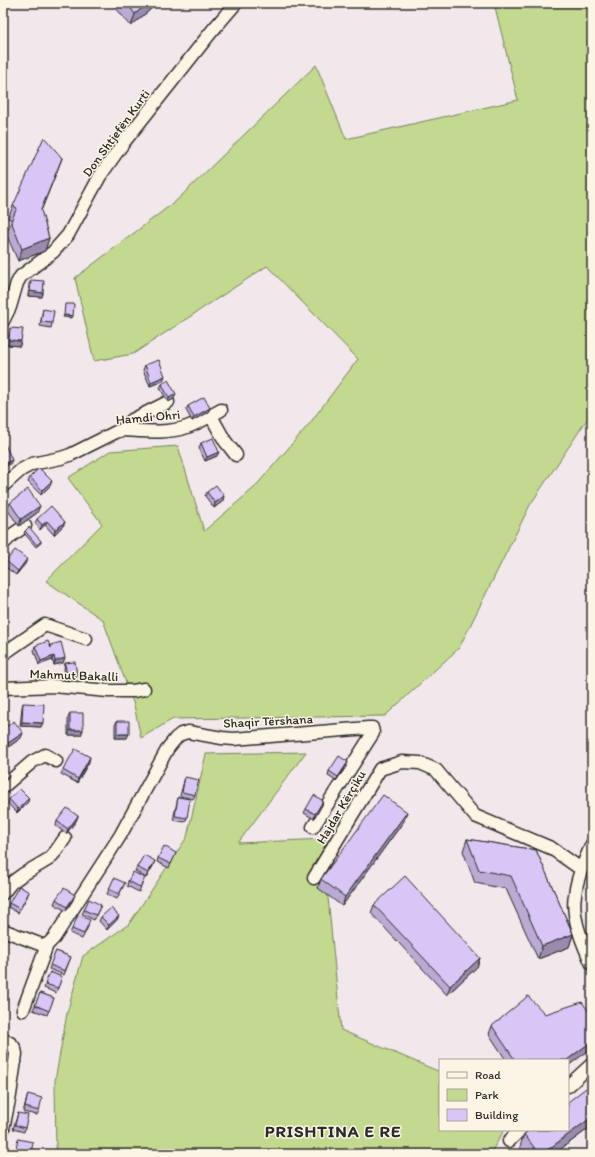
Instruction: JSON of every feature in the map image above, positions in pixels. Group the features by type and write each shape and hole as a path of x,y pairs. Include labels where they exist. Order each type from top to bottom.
{"street":[{"name":"Don Shtjefën Kurti","path":"3,321 10,307 17,283 21,276 53,252 68,235 100,176 120,148 212,31 236,3"},
{"path":"122,430 132,420 168,402"},
{"name":"Hamdi Ohri","path":"3,486 21,470 32,464 70,455 122,430 150,432 180,429 188,427 216,413 225,441 236,455"},
{"path":"3,544 12,535 25,526"},
{"path":"3,654 45,625 86,639"},
{"name":"Mahmut Bakalli","path":"3,688 54,686 108,691 133,691 144,689"},
{"name":"Shaqir Tërshana","path":"24,1010 47,945 54,938 105,860 137,806 168,748 181,734 188,732 234,739 372,728 372,733 313,827"},
{"path":"3,787 32,762 45,755 56,762"},
{"name":"Hajdar Kërçiku","path":"314,878 380,769 402,762 420,763 436,770 475,816 551,848 581,869"},
{"path":"3,893 11,883 49,859 65,838"},
{"path":"592,844 581,869 574,896 575,911 582,942 592,964"},
{"path":"3,930 42,945 47,945"},
{"path":"3,1040 11,1043 15,1047 16,1054 3,1129"},
{"path":"569,1085 592,1064"},
{"path":"509,1141 519,1131"}],"green space":[{"path":"494,3 592,3 592,412 530,505 459,648 385,716 173,719 141,738 134,705 103,620 46,581 102,524 68,478 110,451 178,446 204,531 254,488 310,423 358,359 267,266 133,354 94,361 75,278 176,201 316,65 346,139 518,100"},
{"path":"306,752 238,843 325,839 326,877 341,1030 439,1072 439,1131 503,1131 492,1151 483,1154 56,1154 55,1081 67,1013 83,956 129,924 187,837 206,754"}],"building":[{"path":"127,3 148,3 135,14"},
{"path":"44,137 62,158 41,210 49,238 22,249 11,221 17,208 13,206"},
{"path":"31,280 44,281 43,293 30,291"},
{"path":"65,304 74,304 73,316 64,315"},
{"path":"43,309 54,311 52,323 41,322"},
{"path":"10,328 23,329 21,341 9,340"},
{"path":"159,360 165,376 151,382 145,365"},
{"path":"168,380 176,394 169,398 162,384"},
{"path":"204,397 210,408 194,417 188,406"},
{"path":"213,438 219,452 207,457 201,443"},
{"path":"3,442 12,460 3,464"},
{"path":"39,468 52,481 42,490 30,477"},
{"path":"216,485 224,496 215,503 207,492"},
{"path":"28,489 40,506 21,519 10,503"},
{"path":"51,506 65,522 55,530 47,521 42,525 37,519"},
{"path":"29,527 41,541 37,545 25,531"},
{"path":"15,550 27,559 18,571 6,561"},
{"path":"3,581 7,585 3,589"},
{"path":"48,641 51,648 51,645 61,642 65,658 55,661 54,656 41,661 35,646"},
{"path":"75,662 77,675 67,676 65,663"},
{"path":"23,703 44,704 43,723 22,722"},
{"path":"70,713 83,713 83,730 70,730"},
{"path":"14,721 23,733 8,743 3,735 3,729"},
{"path":"117,721 129,721 129,734 117,734"},
{"path":"75,749 90,757 78,779 63,770"},
{"path":"339,756 348,762 338,777 329,771"},
{"path":"3,768 9,775 3,780"},
{"path":"185,777 199,780 195,795 182,792"},
{"path":"20,789 29,798 18,809 9,799"},
{"path":"314,795 323,801 315,814 306,809"},
{"path":"383,795 407,812 345,897 321,879"},
{"path":"178,797 190,799 187,818 175,816"},
{"path":"67,808 78,816 68,829 57,821"},
{"path":"467,839 536,850 573,934 542,946 511,876 479,870"},
{"path":"164,846 176,853 171,864 158,858"},
{"path":"144,855 155,861 148,873 137,867"},
{"path":"133,872 145,878 140,887 128,881"},
{"path":"405,876 480,958 450,986 374,905"},
{"path":"114,878 125,883 119,894 109,889"},
{"path":"19,886 29,892 20,909 9,903"},
{"path":"64,888 75,895 67,907 56,899"},
{"path":"89,899 101,905 96,915 84,910"},
{"path":"111,908 119,916 109,925 101,917"},
{"path":"78,915 90,920 84,934 72,929"},
{"path":"56,951 71,957 65,971 50,965"},
{"path":"50,972 62,977 58,988 45,984"},
{"path":"40,993 54,998 49,1011 35,1005"},
{"path":"528,996 545,1014 582,1002 592,1016 592,1041 568,1059 514,1059 492,1026"},
{"path":"586,1088 591,1095 592,1094 592,1117 542,1154 539,1154 524,1134 528,1131 569,1131 569,1101"},
{"path":"28,1094 42,1098 39,1111 25,1107"},
{"path":"18,1113 28,1115 25,1128 15,1125"},
{"path":"18,1139 33,1142 31,1154 15,1154"}],"district":[{"name":"PRISHTINA E RE","path":"333,1131"}]}
